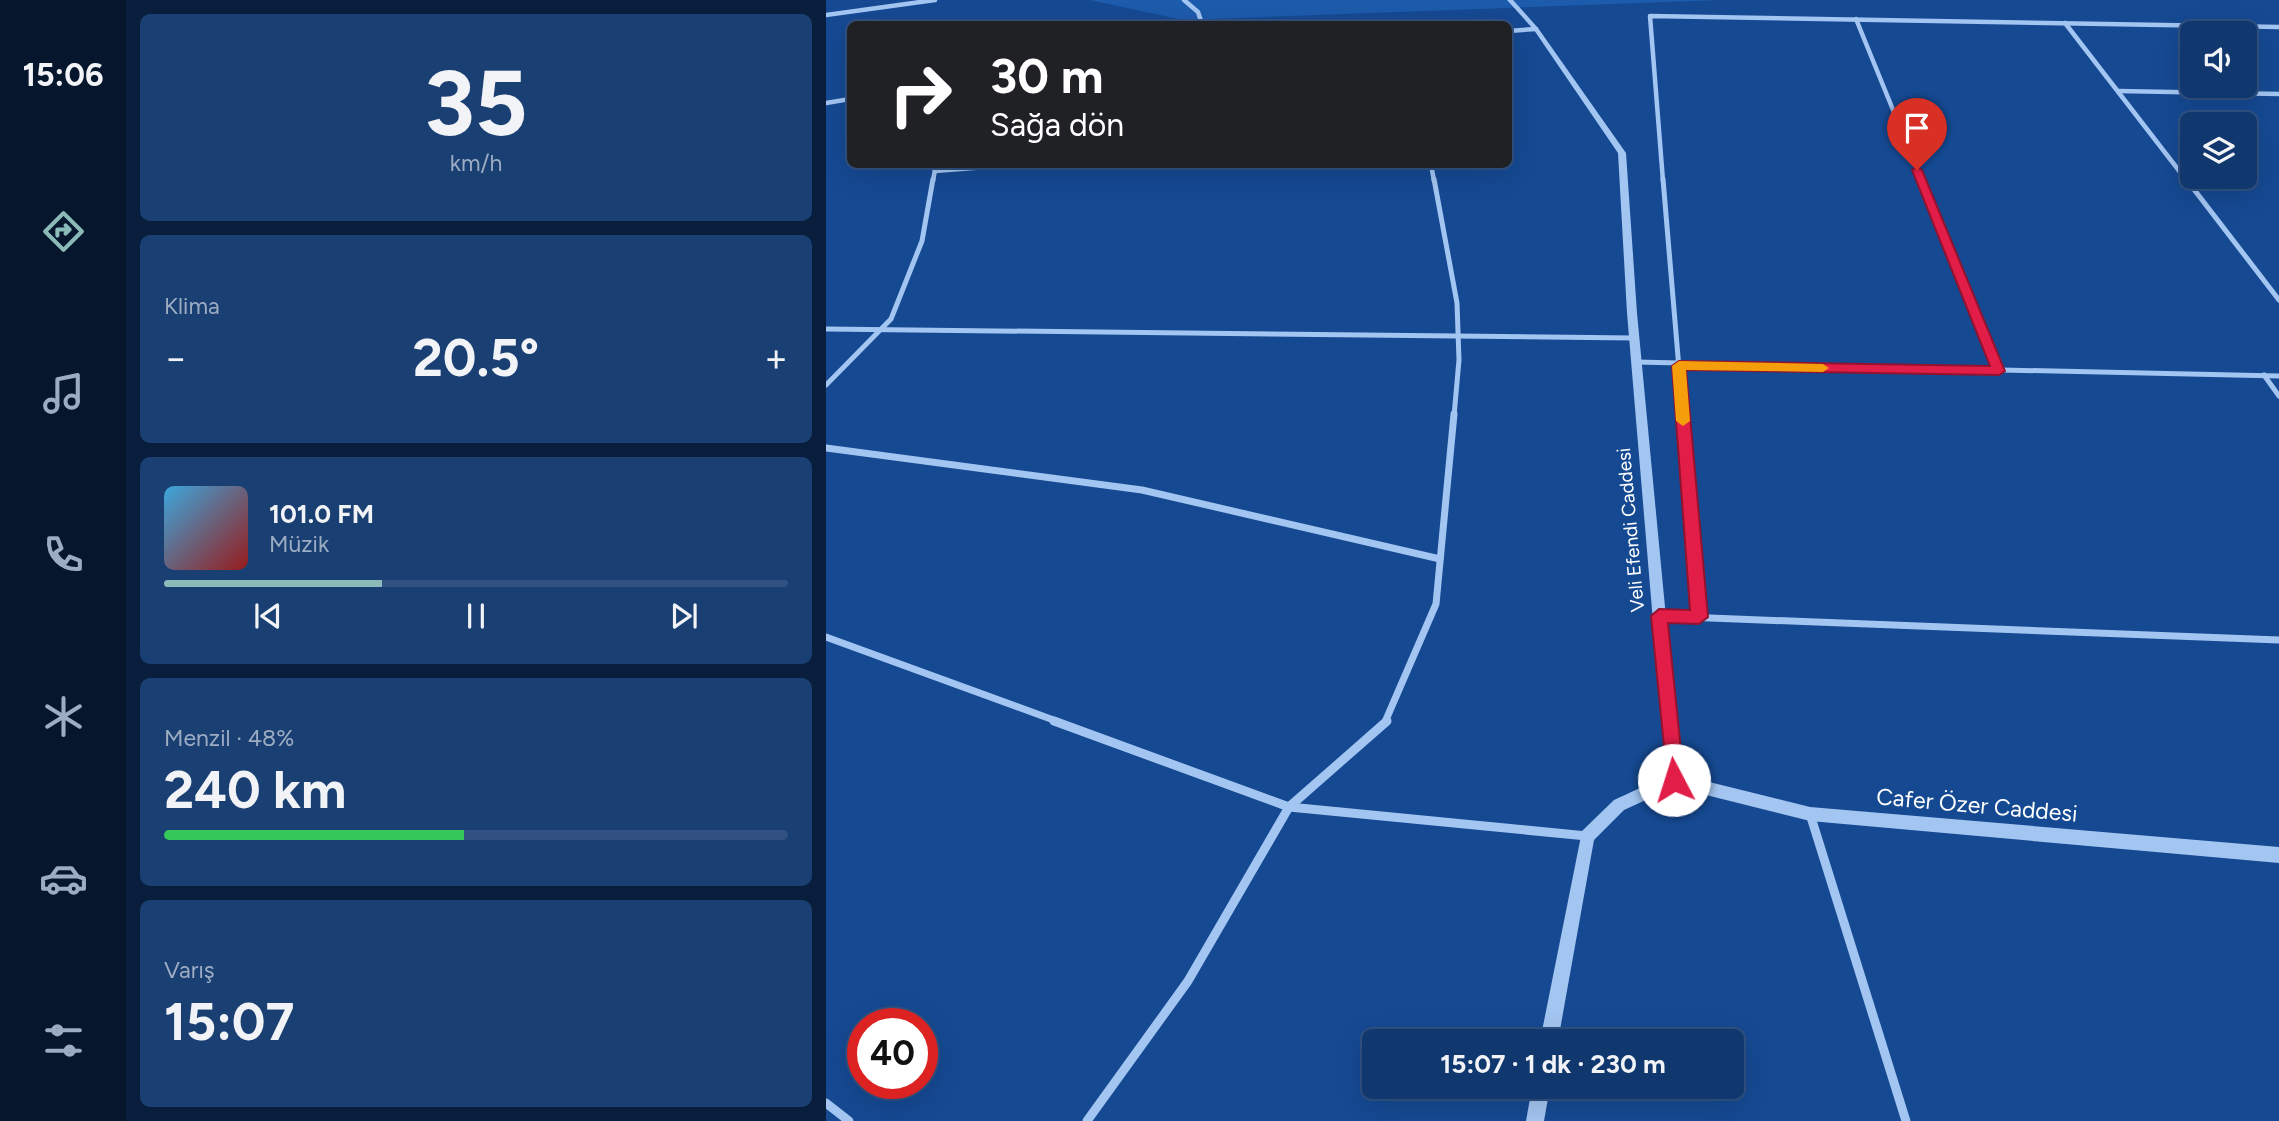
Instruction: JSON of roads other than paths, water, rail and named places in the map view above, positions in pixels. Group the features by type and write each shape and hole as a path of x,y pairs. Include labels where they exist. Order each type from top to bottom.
{"street":[{"path":"826,15 935,0"},
{"path":"1184,0 1198,12 1201,21"},
{"name":"Veli Efendi Caddesi","path":"1510,0 1536,29 1622,153 1634,338 1674,780"},
{"path":"1699,617 1650,16 2279,27"},
{"path":"1856,19 1999,371"},
{"path":"2065,23 2279,300"},
{"path":"1512,31 1536,29"},
{"path":"2118,91 2279,94"},
{"path":"826,103 847,100"},
{"path":"826,385 884,330 891,319 922,242 936,168"},
{"path":"1087,1121 1188,981 1289,807 1388,720 1436,604 1459,360 1457,303 1432,168"},
{"path":"826,329 1634,338"},
{"path":"1636,362 1679,366 2279,376"},
{"path":"2264,375 2279,396"},
{"path":"826,448 1142,490 1440,559"},
{"path":"1659,616 2279,640"},
{"path":"826,637 1289,807 1587,836"},
{"path":"1551,1029 1587,836 1619,805 1674,780"},
{"name":"Cafer Özer Caddesi","path":"1674,780 1810,814 2279,855"},
{"path":"1810,814 1906,1121"},
{"path":"1535,1121 1539,1099"},
{"path":"826,1103 849,1121"}]}
